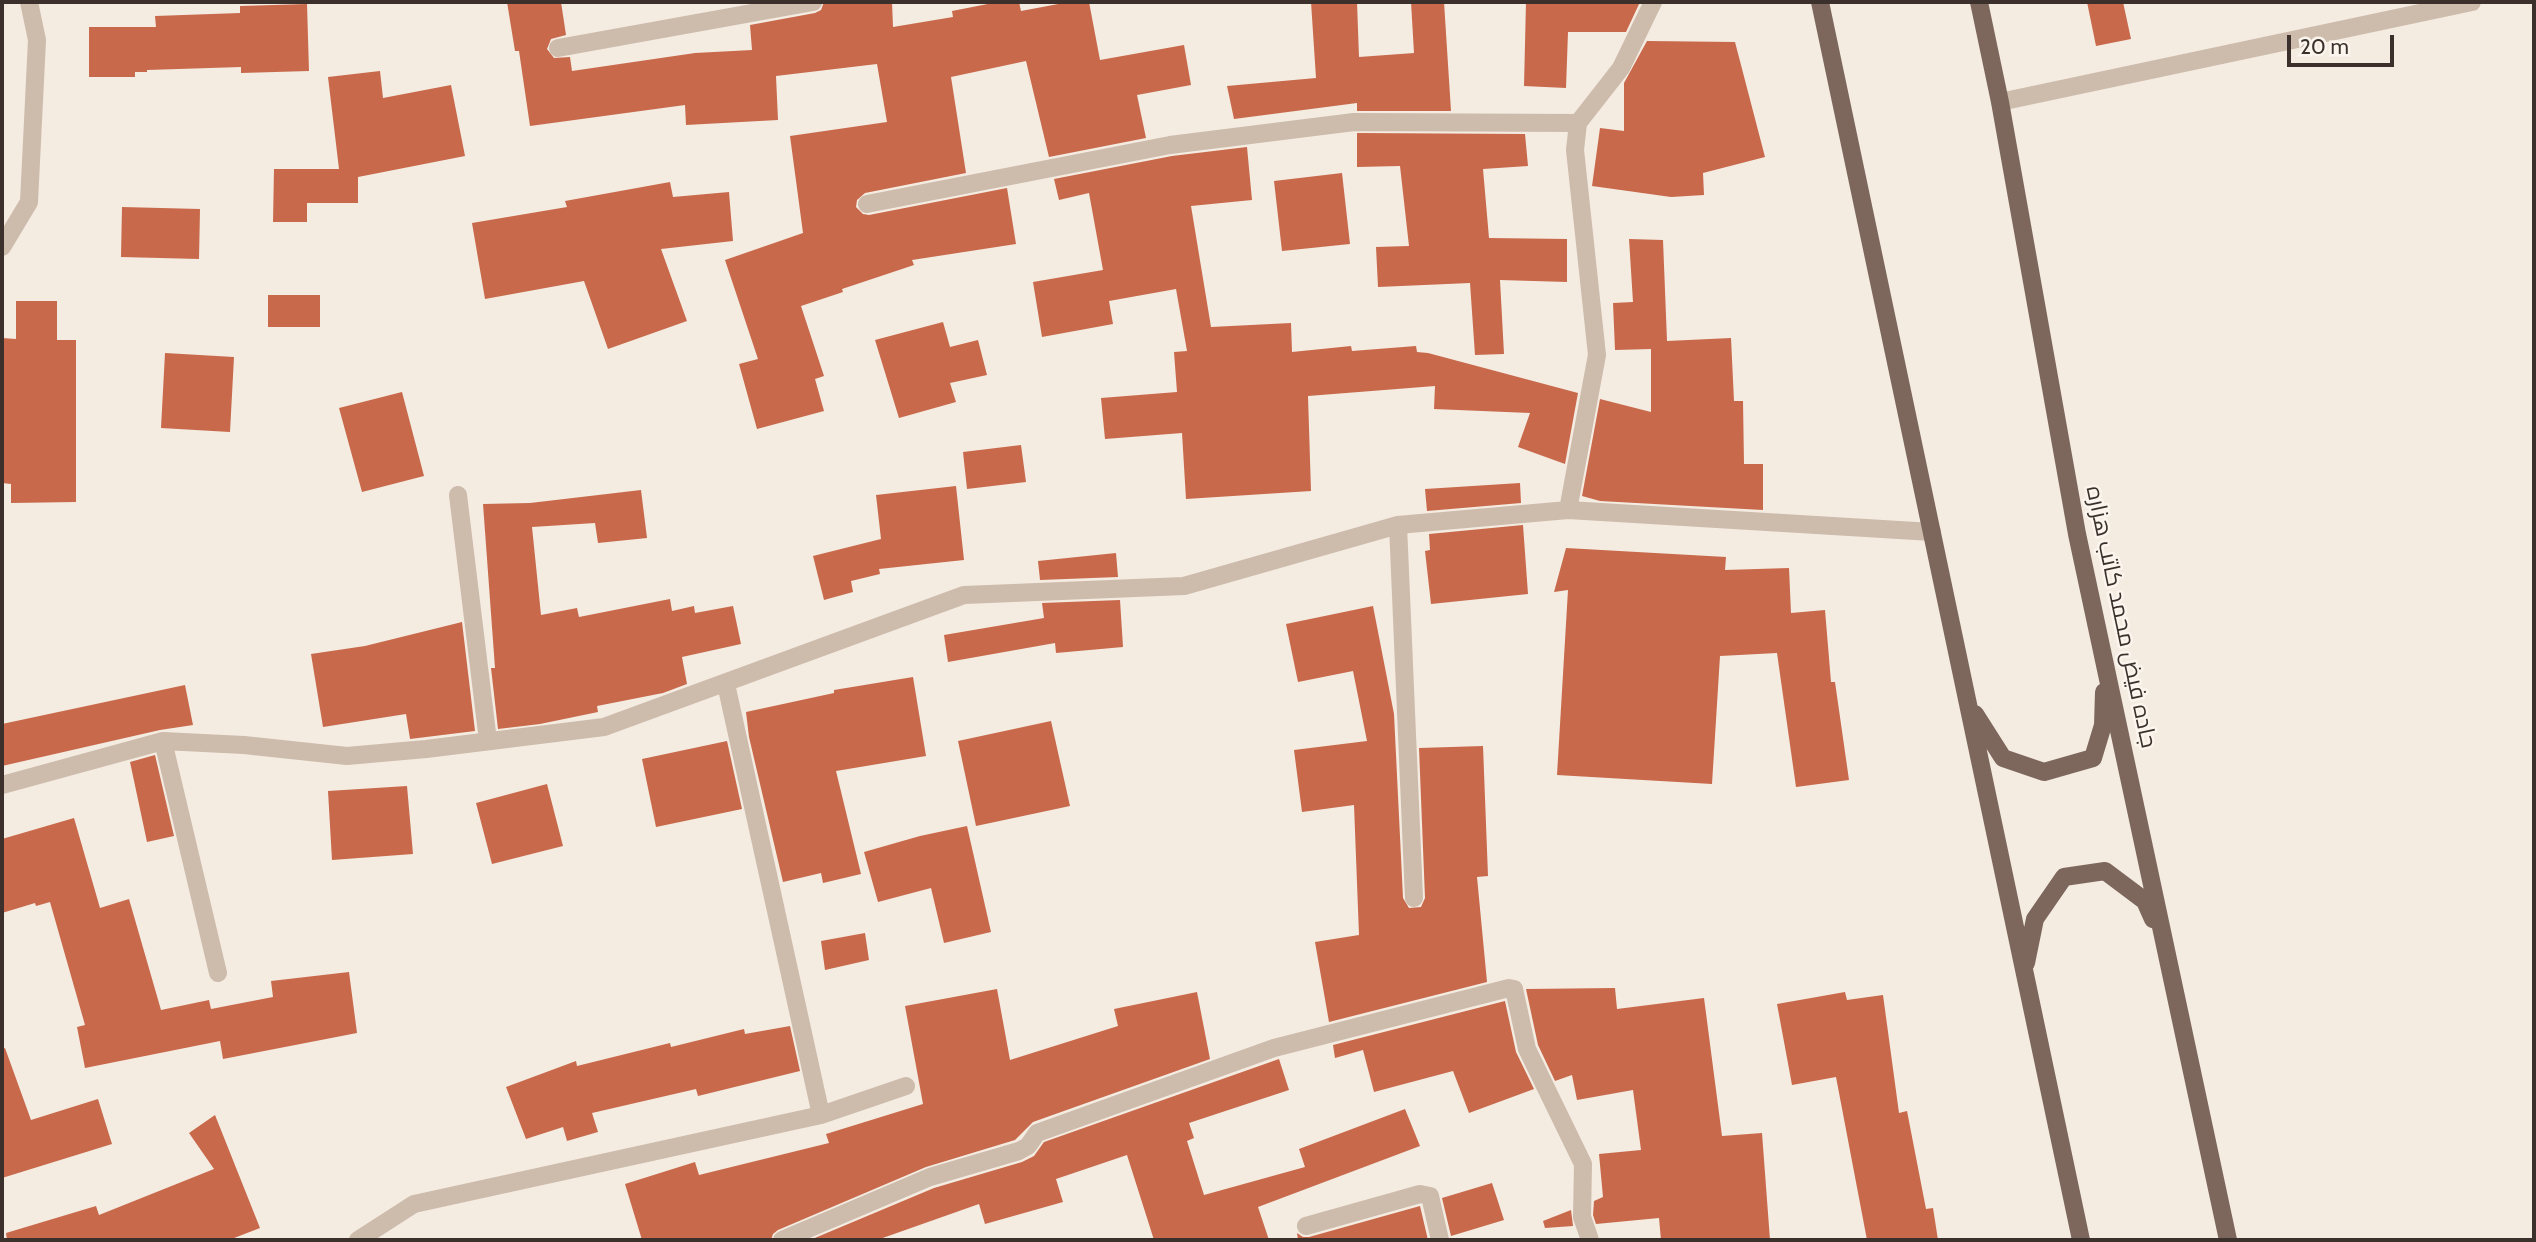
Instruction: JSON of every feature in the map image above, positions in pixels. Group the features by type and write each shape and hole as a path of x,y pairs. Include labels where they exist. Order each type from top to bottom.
{"main road":[{"path":"1820,2 2081,1240"},
{"name":"جاده فیض محمد کاتب هزاره","path":"1979,2 2000,102 2077,534 2228,1240"},
{"path":"1968,702 2003,758 2044,772 2093,758 2103,725 2105,665"},
{"path":"2024,970 2035,919 2064,877 2105,871 2145,901 2164,944"}],"street":[{"path":"2,247 29,202 37,40 29,2"},
{"path":"558,48 813,2"},
{"path":"1568,510 1597,355 1575,150 1577,123 1621,68 1653,2"},
{"path":"2000,102 2472,2"},
{"path":"867,204 1170,145 1354,121 1577,123"},
{"path":"458,495 488,741"},
{"path":"2,785 163,741 244,745 347,756 604,727 964,595 1184,586 1398,524 1568,510 1932,532"},
{"path":"1398,524 1414,898"},
{"path":"726,684 821,1115"},
{"path":"163,741 218,973"},
{"path":"782,1240 930,1177 1019,1151 1028,1146 1037,1133 1274,1048 1509,988 1514,989 1527,1049 1583,1164 1582,1217 1590,1240"},
{"path":"358,1240 414,1204 821,1115 906,1086"},
{"path":"1306,1226 1427,1194 1430,1196 1440,1240"}],"building":[{"path":"507,2 561,2 566,35 551,39 547,49 554,58 570,57 572,71 695,53 752,50 750,25 815,13 821,10 824,2 892,2 893,27 953,17 952,11 998,2 1019,2 1021,11 1069,2 1089,2 1100,60 1184,45 1191,85 1137,95 1146,138 1049,157 1026,61 951,77 966,173 865,193 857,200 856,207 863,214 869,215 1007,188 1016,244 912,260 914,265 801,306 824,376 815,379 824,411 757,429 739,364 758,359 725,260 803,233 790,136 887,122 877,64 776,76 778,120 686,125 685,105 530,126 519,51 515,51"},
{"path":"1311,2 1357,2 1359,57 1414,53 1411,2 1444,2 1451,111 1357,111 1357,103 1234,119 1227,86 1316,78"},
{"path":"1526,2 1640,2 1626,32 1568,32 1566,88 1524,86"},
{"path":"2087,2 2123,2 2131,39 2096,46"},
{"path":"307,4 309,71 241,73 241,67 147,70 135,72 135,77 89,77 89,27 156,27 155,16 240,13 240,6"},
{"path":"1647,41 1735,42 1765,157 1703,173 1704,195 1671,197 1592,186 1600,128 1624,131 1624,83"},
{"path":"380,71 383,98 451,85 465,156 358,177 358,203 307,203 307,222 273,222 274,169 339,169 328,77"},
{"path":"1357,133 1525,134 1528,166 1483,169 1489,238 1567,239 1567,282 1500,280 1504,354 1475,355 1470,283 1378,287 1376,247 1409,246 1400,166 1357,167"},
{"path":"1247,147 1252,200 1191,206 1211,327 1291,323 1292,352 1351,346 1352,351 1416,346 1417,352 1578,393 1565,464 1518,447 1530,413 1434,409 1435,386 1308,396 1311,491 1186,499 1182,433 1105,439 1101,398 1177,392 1174,352 1187,351 1176,289 1109,301 1113,324 1042,337 1033,282 1103,270 1089,193 1059,200 1054,179 1172,156"},
{"path":"1342,173 1350,244 1282,251 1274,181"},
{"path":"670,182 673,197 729,192 733,241 661,249 687,321 608,349 584,281 485,299 472,223 567,207 565,201"},
{"path":"122,207 200,209 199,259 121,257"},
{"path":"1629,239 1663,240 1667,341 1731,338 1734,401 1743,401 1744,464 1763,464 1763,510 1600,501 1582,496 1600,399 1651,412 1651,349 1615,350 1613,303 1633,302"},
{"path":"268,295 320,295 320,327 268,327"},
{"path":"16,301 57,301 57,340 76,340 76,502 11,503 11,484 2,483 2,338 16,339"},
{"path":"943,322 950,347 978,340 987,375 950,383 956,402 899,418 875,340"},
{"path":"165,353 234,357 230,432 161,428"},
{"path":"402,392 424,476 362,492 339,408"},
{"path":"1021,445 1026,482 967,489 963,452"},
{"path":"1520,483 1521,503 1427,511 1425,489"},
{"path":"956,486 964,560 879,569 880,574 851,581 853,592 824,600 813,556 881,539 876,495"},
{"path":"641,490 647,538 598,543 595,523 532,527 541,615 577,608 579,617 670,599 672,611 694,606 695,613 733,606 741,644 682,657 687,684 663,693 597,706 598,712 540,724 498,729 491,668 495,668 483,504 530,503"},
{"path":"1523,525 1528,594 1431,604 1425,551 1430,550 1429,534"},
{"path":"1566,548 1726,557 1725,570 1789,568 1791,613 1825,610 1831,682 1835,682 1849,780 1796,787 1777,653 1720,656 1712,784 1557,775 1568,590 1554,592"},
{"path":"1116,553 1118,577 1040,580 1038,561"},
{"path":"1120,600 1123,647 1056,653 1055,643 948,662 944,635 1044,618 1042,603"},
{"path":"1373,606 1394,714 1403,898 1409,908 1421,907 1425,898 1419,748 1483,746 1488,876 1477,877 1487,982 1329,1022 1315,942 1359,935 1354,805 1302,812 1294,750 1367,741 1353,671 1298,682 1286,624"},
{"path":"462,622 475,731 410,739 406,714 323,727 311,654 365,646"},
{"path":"913,677 926,756 836,771 861,874 823,883 821,873 783,882 749,737 746,712 834,693 834,690"},
{"path":"185,685 193,725 2,766 2,724"},
{"path":"1051,721 1070,806 976,826 958,741"},
{"path":"727,741 742,809 656,827 642,759"},
{"path":"155,755 174,836 147,842 130,762"},
{"path":"547,784 563,846 492,864 476,803"},
{"path":"407,786 413,854 332,860 328,791"},
{"path":"74,818 100,908 129,899 161,1010 209,1000 211,1009 273,997 271,981 349,972 357,1033 223,1059 220,1041 85,1068 77,1027 85,1025 50,902 36,906 35,903 2,913 2,839"},
{"path":"967,826 991,932 944,943 931,888 878,902 864,852"},
{"path":"865,933 869,960 825,970 821,941"},
{"path":"1615,988 1617,1009 1704,998 1722,1136 1762,1133 1770,1240 1661,1240 1659,1218 1596,1224 1593,1215 1594,1201 1603,1197 1599,1154 1641,1150 1633,1090 1577,1100 1572,1075 1555,1081 1538,1045 1526,989"},
{"path":"997,989 1010,1060 1118,1026 1114,1009 1197,992 1210,1059 1033,1122 1015,1140 926,1167 778,1230 771,1240 642,1240 625,1184 695,1162 699,1175 829,1143 826,1134 923,1104 905,1006"},
{"path":"1845,992 1847,1000 1883,995 1899,1113 1907,1111 1926,1209 1933,1208 1938,1240 1867,1240 1836,1077 1792,1085 1777,1004"},
{"path":"1505,1001 1516,1052 1534,1089 1469,1113 1453,1071 1374,1092 1363,1050 1335,1058 1333,1045"},
{"path":"790,1026 800,1071 698,1096 696,1089 592,1113 598,1132 567,1141 563,1127 526,1139 506,1087 576,1061 577,1066 670,1043 671,1047 744,1029 745,1034"},
{"path":"5,1048 31,1120 98,1099 112,1144 2,1178 2,1049"},
{"path":"1279,1059 1289,1090 1189,1123 1194,1138 1187,1141 1204,1195 1305,1167 1299,1149 1405,1109 1420,1146 1258,1207 1269,1240 1154,1240 1127,1155 1056,1179 1063,1202 985,1224 979,1204 877,1240 810,1240 934,1188 1022,1162 1034,1156 1044,1142"},
{"path":"215,1115 260,1228 229,1240 7,1240 6,1233 96,1206 99,1215 214,1169 189,1133"},
{"path":"1492,1183 1504,1220 1451,1236 1442,1198"},
{"path":"1420,1206 1428,1240 1298,1240 1297,1233 1309,1237"},
{"path":"1571,1210 1573,1226 1545,1228 1543,1221"}]}
